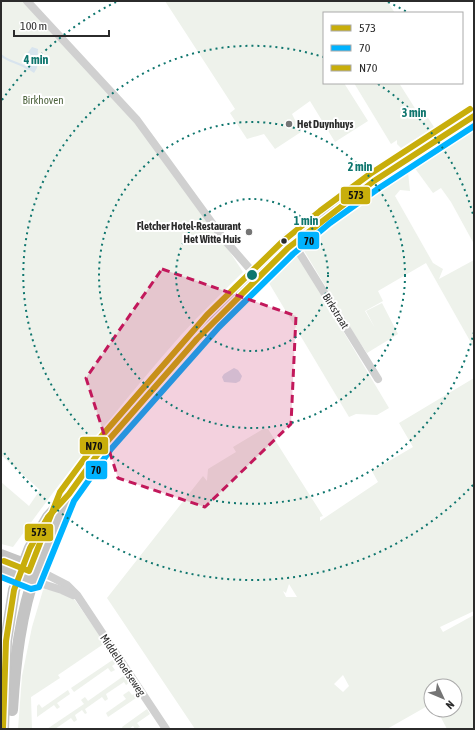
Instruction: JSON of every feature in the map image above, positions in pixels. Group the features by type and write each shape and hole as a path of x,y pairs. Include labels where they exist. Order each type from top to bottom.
{"main road":[{"path":"3,729 6,642 14,590 22,563 48,517 67,497 105,444 122,424 213,321 257,277 290,240 374,181 474,116"},
{"path":"11,729 17,642 34,575 67,497"},
{"path":"1,555 22,563 34,575"},
{"path":"1,568 18,575 34,575"}],"street":[{"path":"27,1 137,120 226,242 257,277"},
{"name":"Birkstraat","path":"290,240 378,379"},
{"name":"Middelhoefseweg","path":"34,575 70,592 80,601"},
{"name":"Middelhoefseweg","path":"34,575 67,585 76,595 166,729"}],"highlighted area":[{"path":"162,269 296,316 291,424 205,507 118,478 86,378"}],"green space":[{"name":"Birkhoven","path":"1,1 24,1 155,138 243,272 189,327 115,413 13,547 1,544 1,482 29,506 40,490 1,455"},
{"path":"165,1 387,1 394,12 323,12 323,84 345,84 368,121 335,142 310,101 292,114 301,132 275,149 264,134 247,139 230,113 235,109"},
{"path":"355,84 400,84 423,121 428,118 434,127 401,148 397,144 397,140 391,144"},
{"path":"474,128 474,244 451,202 441,188 433,193 414,167"},
{"path":"408,172 410,191 400,190 395,196 433,263 443,269 439,279 474,260 474,348 426,263 378,291 383,301 365,311 375,328 366,311 382,303 398,334 367,353 303,249 340,220"},
{"path":"297,254 389,408 377,415 356,414 349,417 269,283 269,280"},
{"path":"474,378 474,611 440,627 443,632 474,615 474,729 447,729 441,718 463,718 463,678 423,678 423,709 387,729 195,729 107,598 203,476 207,481 208,469 236,452 233,447 263,429 268,429 323,516 320,517 320,521 378,482 372,471 413,447 399,423","holes":["289,584 297,597 286,597 283,591 286,593","343,675 349,686 343,692 334,684"]},
{"path":"45,589 70,594 105,643 58,675 60,678 31,697 32,729 18,729 22,676 32,627 43,590"},
{"path":"114,659 116,663 112,666 115,670 111,672 108,668 74,692 71,688"},
{"path":"125,675 130,682 126,685 124,682 106,694 108,699 105,701 102,697 85,709 87,713 85,714 82,710 75,715 77,720 74,722 71,718 55,729 47,729 84,704 81,700 85,697 88,701"},
{"path":"68,690 70,694 57,703 60,707 57,709 54,705 37,717 37,706 39,704 42,708"},
{"path":"129,691 132,695 136,693 139,696 108,717 106,713 126,699 123,695"},
{"path":"147,709 150,714 137,723 140,727 135,729 133,726 129,729 123,729 122,727"}],"shaded area":[{"path":"32,47 38,49 37,68 34,73 28,69 29,66 26,55"},
{"path":"234,368 238,370 242,376 240,381 236,383 224,382 222,377 224,374"}],"waterway":[{"path":"1,55 28,69"}],"transit line":[{"name":"N70","path":"4,561 29,571 60,492 99,439 207,315 282,242 320,211 370,174 470,109"},
{"name":"573","path":"3,729 6,641 14,590 30,548 48,517 69,494 105,444 197,339 288,248 374,181 474,116"},
{"name":"70","path":"1,577 31,589 39,587 74,501 111,449 219,327 293,254 330,223 379,188 474,126"}],"place":[{"name":"Het Duynhuys","path":"289,124"},
{"name":"Fletcher Hotel-Restaurant Het Witte Huis","path":"249,232"}]}
